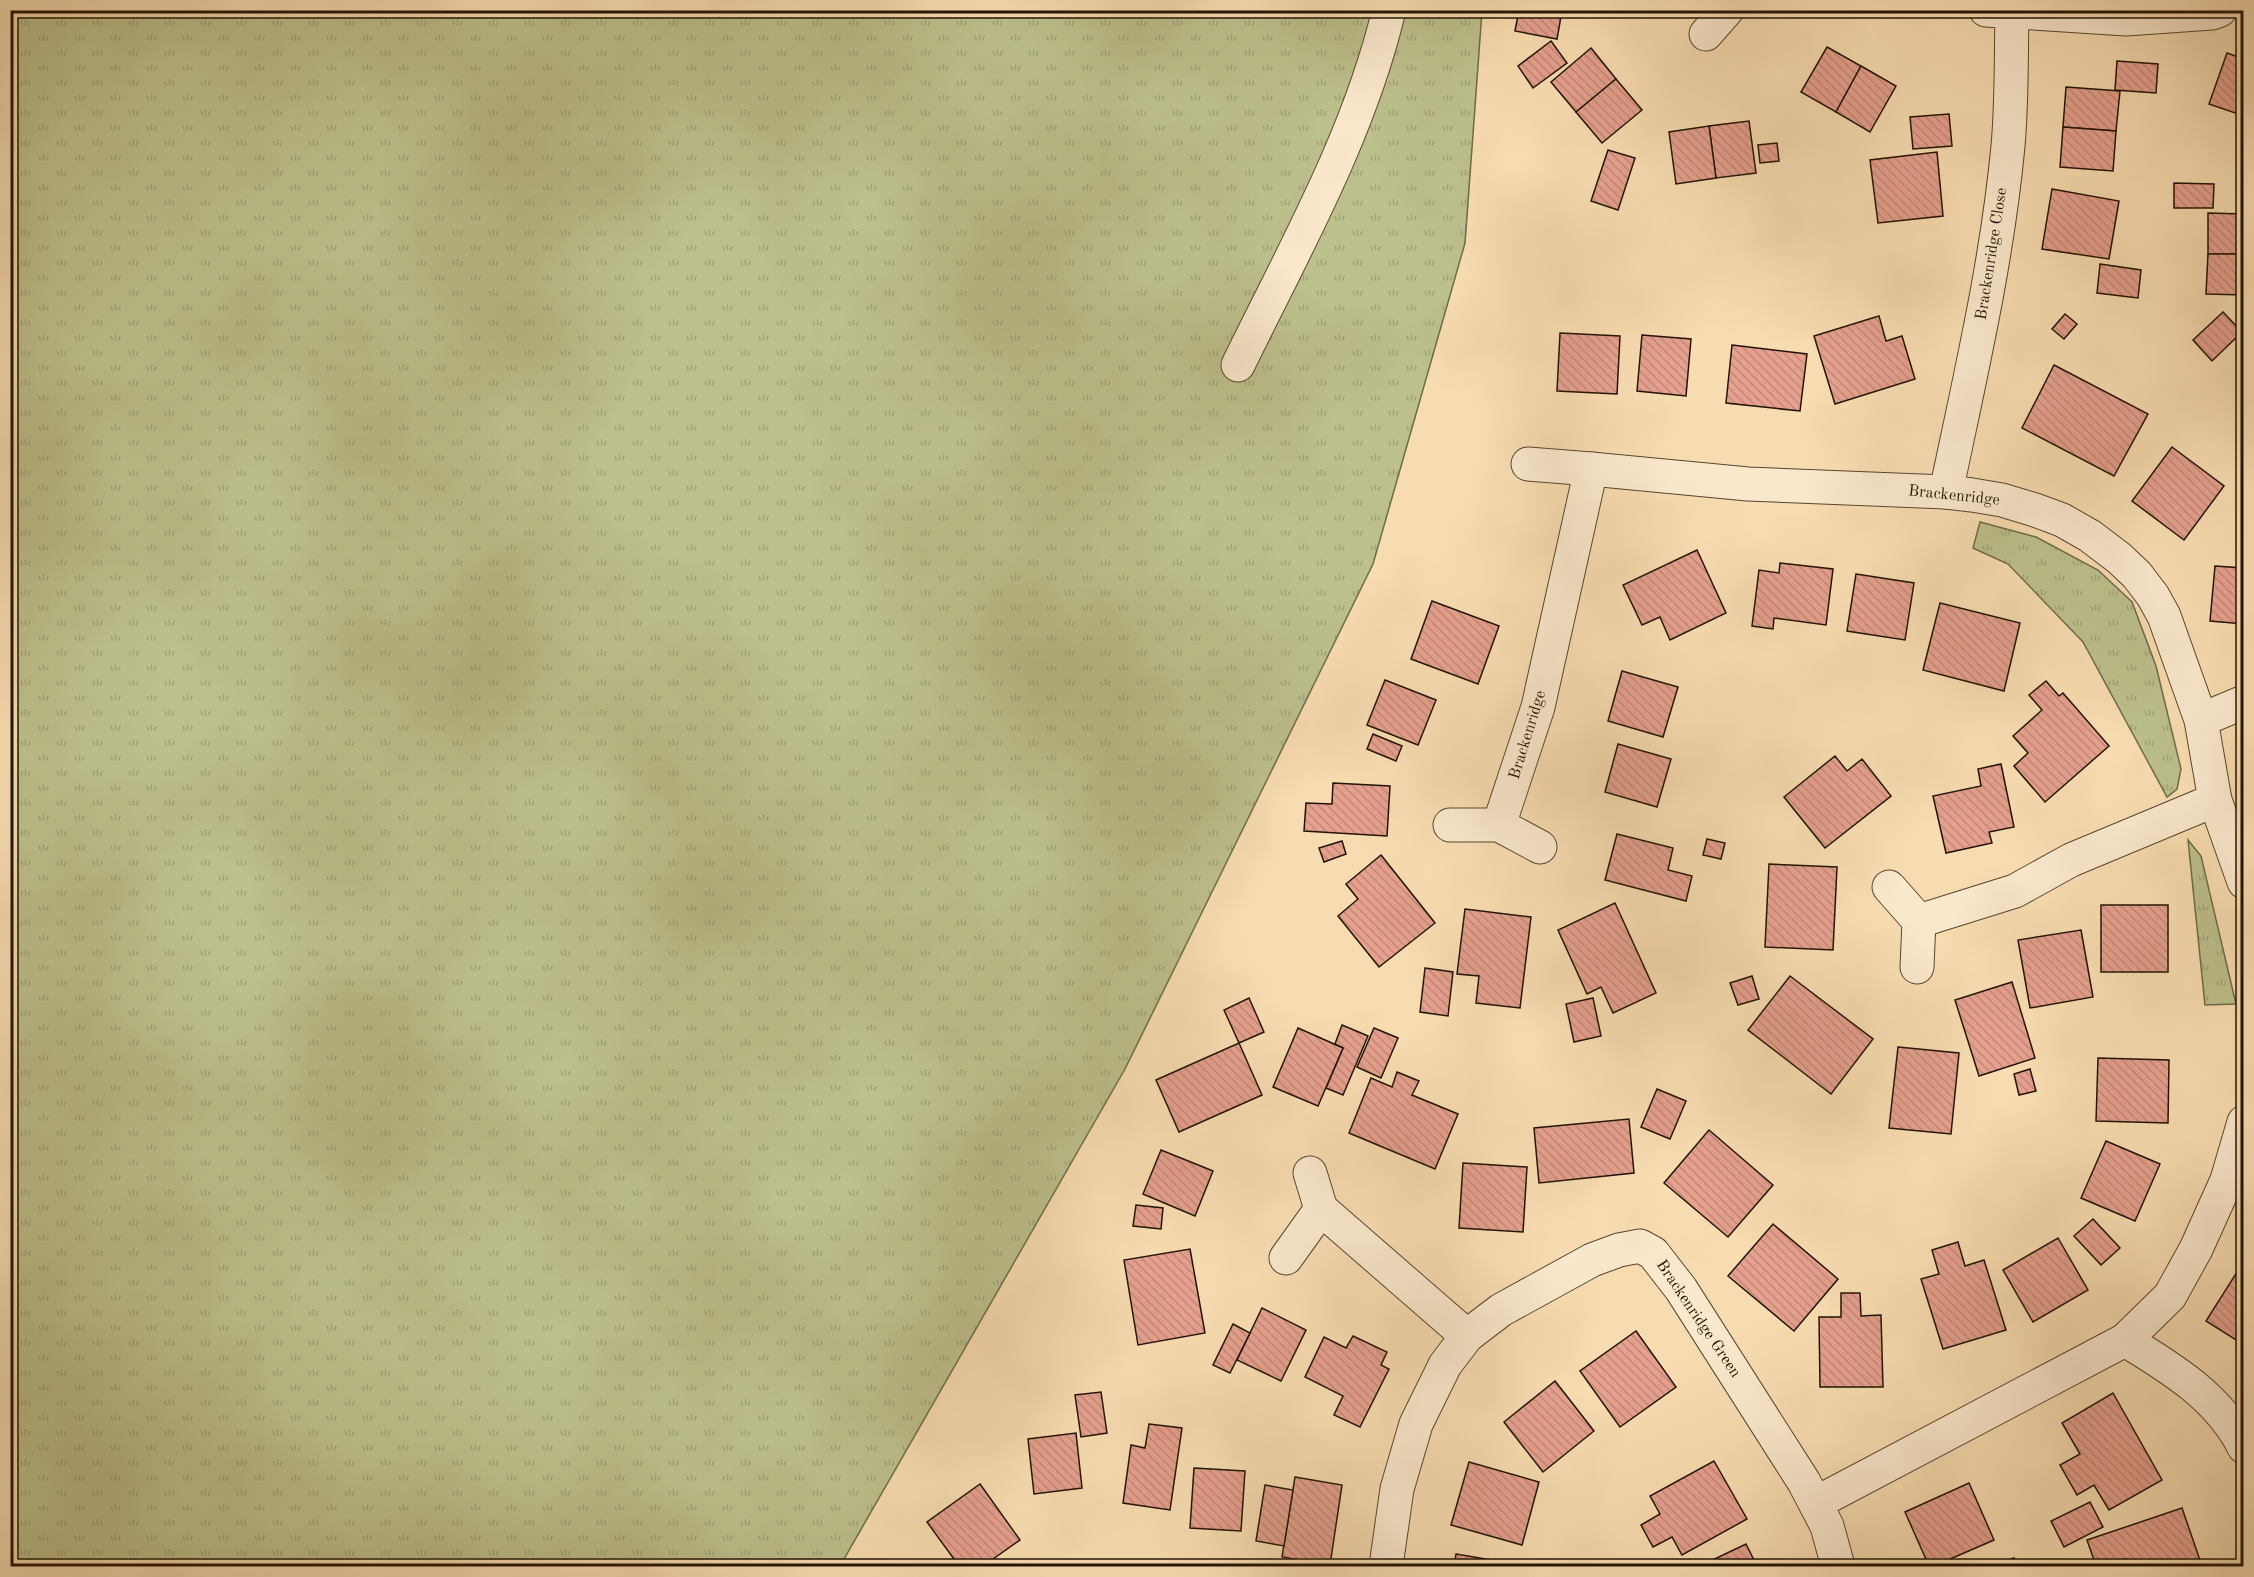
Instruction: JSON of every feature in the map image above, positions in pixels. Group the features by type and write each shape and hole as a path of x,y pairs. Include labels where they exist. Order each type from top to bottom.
{"street":[{"path":"1238,365 1336,164 1378,57 1389,10"},
{"name":"Brackenridge Close","path":"1946,492 1981,327 2008,144 1999,12 2126,19 2212,13 2220,10"},
{"name":"Brackenridge","path":"1528,464 1748,484 1946,492 2002,500 2061,520 2090,536 2137,575 2153,596 2164,616 2201,720 2215,800 2244,882"},
{"name":"Brackenridge","path":"1499,825 1538,707 1591,469"},
{"path":"2201,720 2244,702"},
{"path":"1919,921 2015,891 2071,860 2215,800"},
{"path":"1450,825 1499,825 1540,847"},
{"path":"1888,888 1919,921 1917,967"},
{"path":"1816,1503 2125,1340 2170,1296 2191,1258 2227,1180 2244,1122"},
{"path":"1310,1173 1321,1209 1467,1336"},
{"path":"1286,1257 1321,1209"},
{"name":"Brackenridge Green","path":"1386,1566 1397,1489 1416,1424 1445,1365 1467,1336 1502,1310 1592,1260 1619,1250 1641,1246 1653,1253 1681,1289 1816,1503 1827,1527 1838,1566"},
{"path":"2125,1340 2190,1383 2229,1422 2244,1447"}],"green space":[{"path":"11,11 1482,11 1465,243 1373,564 1125,1069 840,1566 11,1566"},
{"path":"1980,522 2036,537 2098,570 2132,602 2156,666 2181,769 2177,789 2167,797 2083,642 2008,564 1973,548"},
{"path":"2188,840 2201,856 2236,1004 2205,1005"}],"building":[{"path":"1519,10 1562,11 1557,39 1515,31"},
{"path":"1551,41 1567,63 1533,88 1518,66"},
{"path":"1827,47 1861,66 1836,112 1801,92"},
{"path":"1591,48 1616,79 1576,112 1551,82"},
{"path":"2227,53 2244,59 2244,116 2209,104"},
{"path":"2117,61 2158,64 2156,93 2115,90"},
{"path":"1861,66 1896,86 1870,132 1836,112"},
{"path":"1616,79 1642,110 1602,143 1576,112"},
{"path":"2066,87 2120,91 2116,131 2063,127"},
{"path":"1949,114 1952,146 1913,149 1910,117"},
{"path":"1749,121 1756,173 1716,178 1709,126"},
{"path":"1709,126 1716,178 1676,184 1669,132"},
{"path":"2063,127 2116,131 2113,171 2060,167"},
{"path":"1777,143 1779,161 1760,163 1758,145"},
{"path":"1608,150 1635,158 1618,210 1591,201"},
{"path":"1937,152 1943,216 1878,223 1870,160"},
{"path":"2174,183 2214,184 2213,208 2174,208"},
{"path":"2052,189 2119,201 2109,259 2042,249"},
{"path":"2208,213 2244,214 2244,254 2208,254"},
{"path":"2208,254 2244,254 2244,295 2206,294"},
{"path":"2100,264 2141,270 2138,298 2097,293"},
{"path":"2223,312 2242,332 2212,361 2193,340"},
{"path":"2065,314 2077,324 2064,339 2052,329"},
{"path":"1879,316 1886,341 1902,336 1915,379 1835,404 1814,336"},
{"path":"1560,333 1620,336 1617,394 1557,391"},
{"path":"1642,335 1691,339 1686,396 1637,391"},
{"path":"1732,345 1807,354 1800,411 1726,403"},
{"path":"2054,365 2148,414 2114,476 2022,428"},
{"path":"2172,447 2224,486 2184,540 2132,501"},
{"path":"1697,550 1726,613 1670,640 1660,617 1642,625 1623,585"},
{"path":"1780,563 1833,569 1826,625 1774,618 1773,629 1752,626 1759,570 1779,573"},
{"path":"2215,566 2244,568 2244,624 2210,621"},
{"path":"1856,574 1914,583 1905,640 1847,631"},
{"path":"1432,601 1499,626 1478,684 1411,659"},
{"path":"1940,603 2020,623 2004,691 1923,670"},
{"path":"1622,671 1678,687 1663,737 1608,721"},
{"path":"1385,680 1436,700 1418,745 1367,725"},
{"path":"2046,681 2059,696 2063,693 2109,746 2045,802 2014,766 2028,753 2013,736 2042,710 2029,695"},
{"path":"1373,734 1402,746 1396,761 1367,749"},
{"path":"1618,744 1671,759 1657,807 1605,792"},
{"path":"1835,756 1847,771 1862,759 1891,796 1825,848 1784,797"},
{"path":"2001,764 2014,827 1989,832 1992,843 1946,853 1933,796 1981,786 1978,769"},
{"path":"1333,783 1390,786 1387,836 1304,831 1306,803 1332,804"},
{"path":"1617,834 1673,848 1668,870 1692,876 1686,901 1605,880"},
{"path":"1707,839 1725,843 1721,859 1703,855"},
{"path":"1342,841 1346,854 1324,862 1319,848"},
{"path":"1381,855 1435,923 1379,967 1338,916 1358,899 1346,884"},
{"path":"1769,864 1837,867 1833,950 1765,947"},
{"path":"1615,903 1656,993 1613,1013 1601,987 1587,994 1558,930"},
{"path":"2101,905 2168,905 2168,972 2101,972"},
{"path":"1465,909 1531,917 1520,1008 1476,1003 1479,976 1457,974"},
{"path":"2081,930 2093,997 2030,1008 2018,940"},
{"path":"1425,968 1453,972 1448,1016 1420,1012"},
{"path":"1752,976 1759,999 1738,1005 1730,983"},
{"path":"1790,976 1873,1039 1831,1094 1748,1030"},
{"path":"2012,982 2035,1058 1979,1076 1955,1000"},
{"path":"1249,998 1264,1032 1239,1043 1224,1010"},
{"path":"1593,998 1601,1036 1574,1042 1566,1004"},
{"path":"1342,1025 1368,1036 1343,1095 1326,1088 1343,1048 1335,1044"},
{"path":"1298,1028 1343,1048 1318,1106 1273,1087"},
{"path":"1374,1028 1398,1038 1381,1078 1357,1067"},
{"path":"1239,1043 1262,1095 1179,1132 1156,1080"},
{"path":"1898,1047 1959,1053 1951,1134 1889,1128"},
{"path":"2098,1058 2169,1060 2168,1123 2096,1121"},
{"path":"2030,1069 2036,1091 2019,1095 2014,1074"},
{"path":"1397,1072 1419,1081 1412,1095 1458,1114 1435,1169 1349,1133 1371,1078 1392,1087"},
{"path":"1657,1089 1686,1101 1670,1139 1641,1127"},
{"path":"1629,1119 1634,1173 1539,1183 1534,1128"},
{"path":"1709,1130 1773,1185 1728,1237 1664,1183"},
{"path":"2106,1141 2160,1164 2135,1221 2081,1198"},
{"path":"1161,1150 1213,1171 1195,1216 1143,1194"},
{"path":"1463,1163 1527,1167 1523,1232 1459,1228"},
{"path":"1136,1205 1163,1208 1161,1229 1133,1226"},
{"path":"2093,1219 2120,1248 2101,1265 2074,1236"},
{"path":"1773,1224 1838,1279 1794,1331 1728,1276"},
{"path":"2058,1238 2088,1290 2033,1322 2003,1270"},
{"path":"1958,1242 1965,1266 1984,1260 2006,1330 1943,1349 1921,1279 1939,1274 1932,1250"},
{"path":"1190,1249 1205,1333 1138,1345 1124,1260"},
{"path":"2244,1261 2244,1345 2206,1321"},
{"path":"1841,1293 1860,1293 1861,1316 1881,1315 1883,1387 1820,1387 1819,1317 1841,1317"},
{"path":"1262,1308 1306,1330 1281,1381 1237,1360"},
{"path":"1233,1324 1250,1333 1230,1373 1213,1365"},
{"path":"1636,1331 1676,1387 1620,1427 1580,1371"},
{"path":"1353,1336 1387,1352 1381,1365 1389,1369 1360,1427 1334,1415 1343,1396 1305,1377 1324,1337 1346,1348"},
{"path":"1555,1381 1594,1431 1543,1472 1504,1422"},
{"path":"1101,1392 1107,1433 1081,1437 1075,1395"},
{"path":"2113,1393 2162,1480 2109,1510 2094,1485 2077,1495 2060,1465 2080,1454 2062,1423"},
{"path":"1149,1424 1182,1428 1170,1510 1123,1503 1131,1445 1145,1448"},
{"path":"1076,1433 1082,1488 1034,1494 1028,1439"},
{"path":"1714,1461 1747,1519 1682,1555 1672,1537 1653,1547 1641,1525 1660,1514 1650,1496"},
{"path":"1469,1462 1539,1482 1522,1545 1451,1525"},
{"path":"1194,1468 1245,1471 1241,1531 1190,1528"},
{"path":"1295,1477 1342,1485 1330,1565 1282,1557"},
{"path":"1969,1483 1994,1540 1934,1566 1929,1566 1905,1512"},
{"path":"980,1484 1020,1540 983,1566 959,1566 927,1522"},
{"path":"1265,1485 1293,1490 1284,1546 1256,1541"},
{"path":"2090,1502 2103,1527 2064,1547 2051,1521"},
{"path":"2182,1508 2202,1566 2129,1566 2126,1559 2096,1566 2087,1540"},
{"path":"1746,1544 1757,1566 1700,1566"},
{"path":"1456,1554 1527,1566 1454,1566"},
{"path":"2014,1558 2017,1566 1988,1566"}]}
